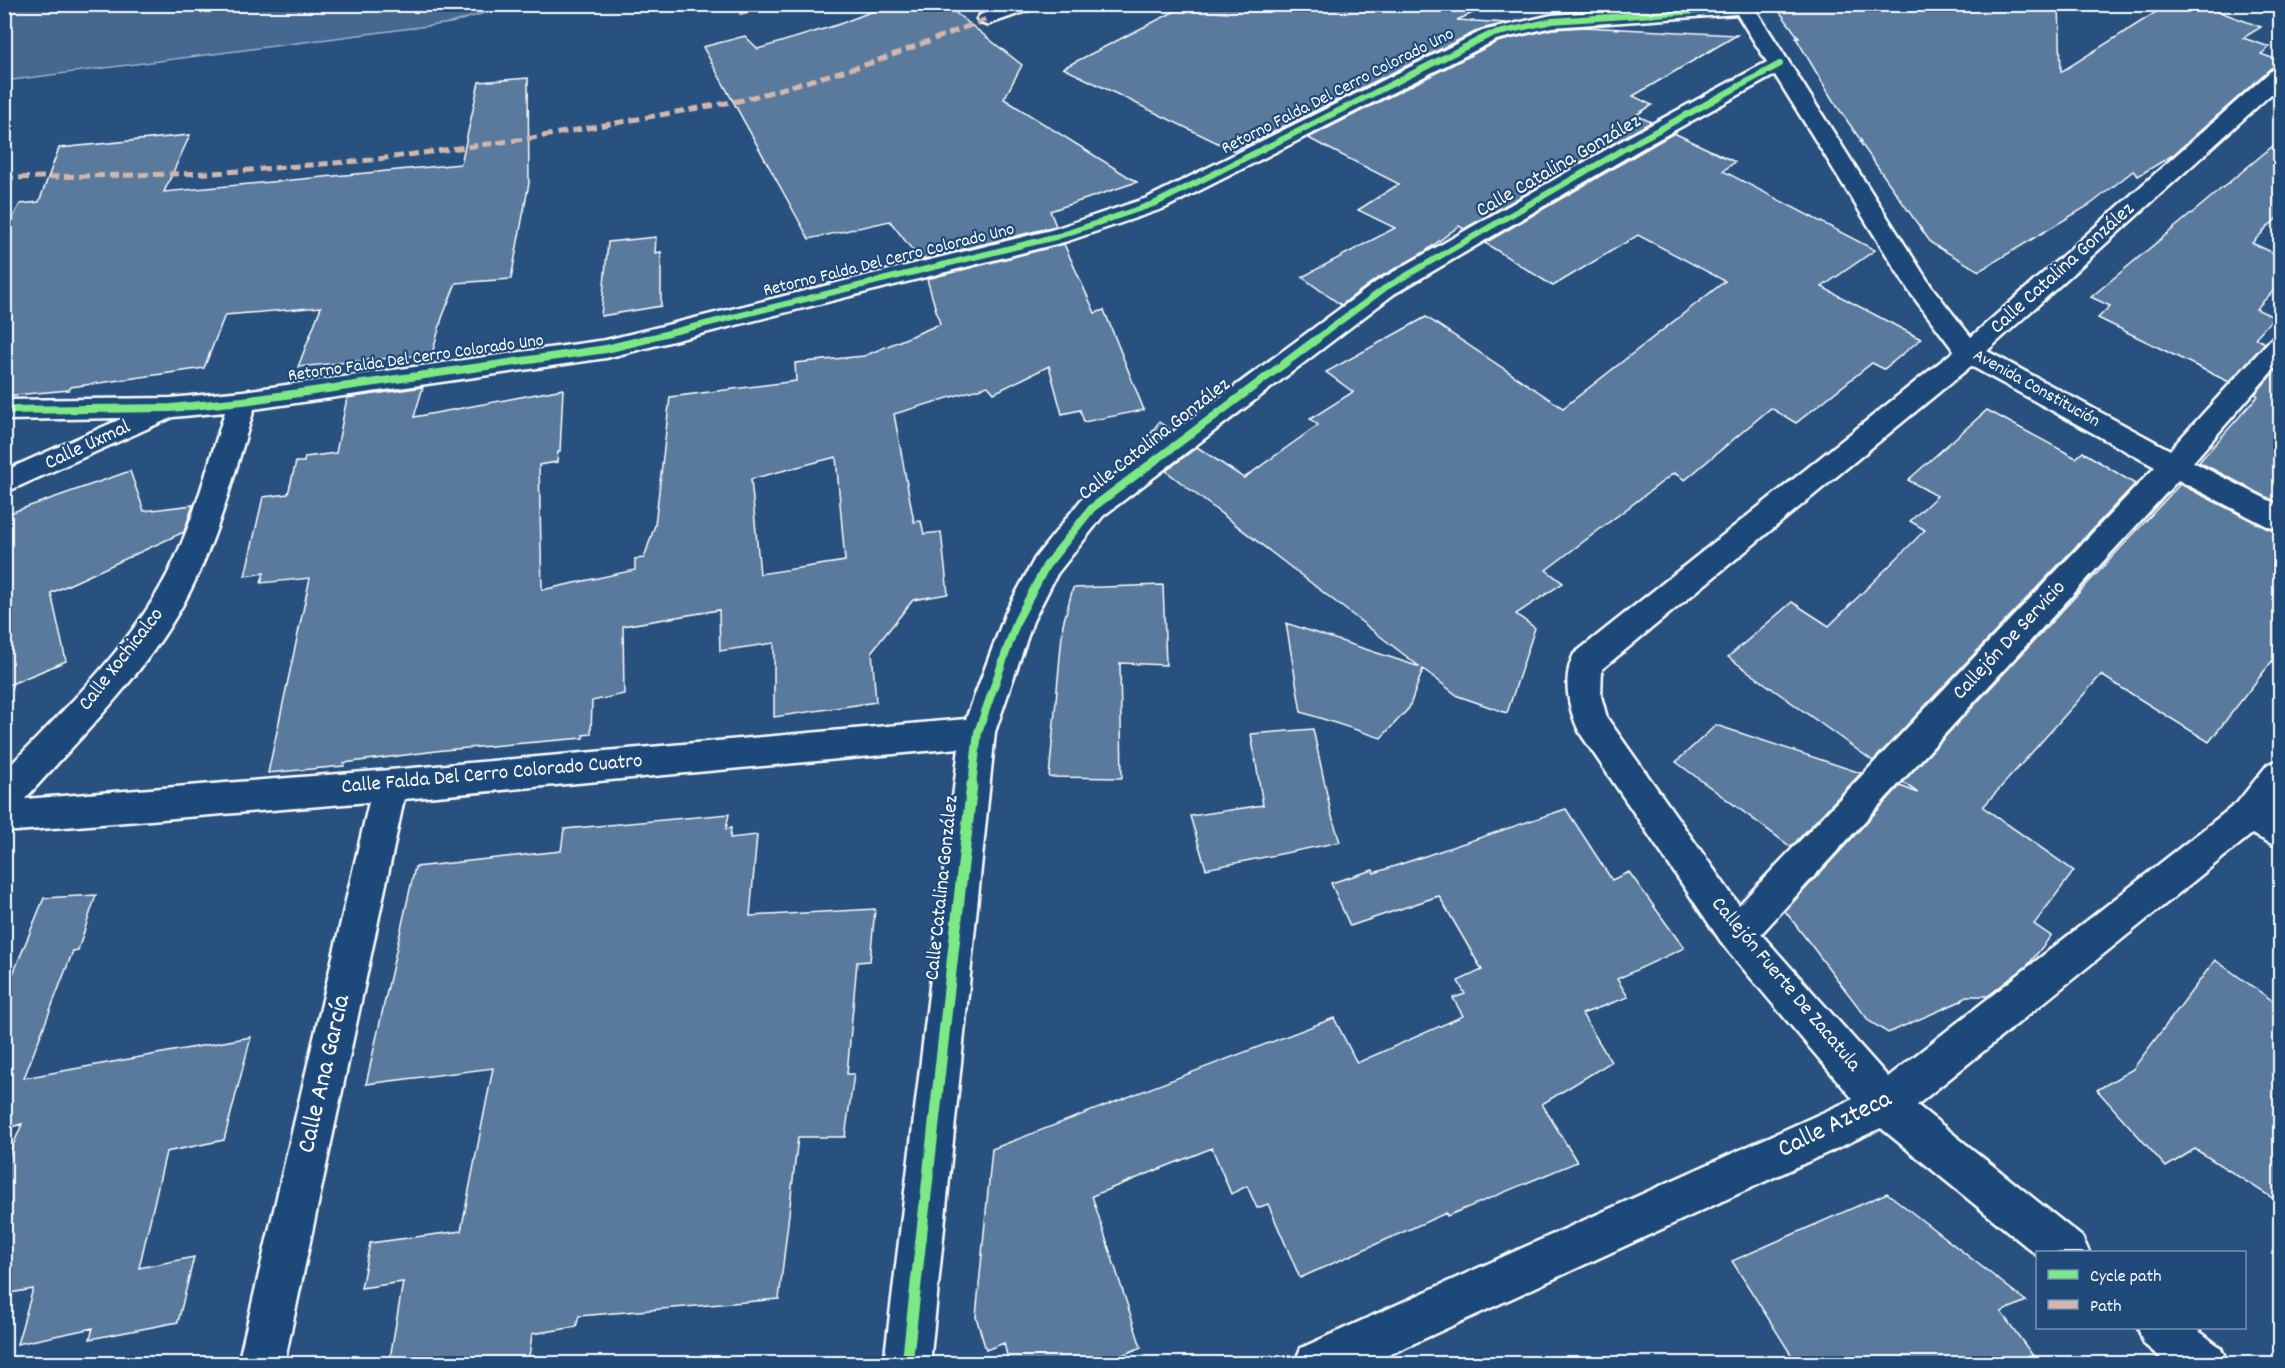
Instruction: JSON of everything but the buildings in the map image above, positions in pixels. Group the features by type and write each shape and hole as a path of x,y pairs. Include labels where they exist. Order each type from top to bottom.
{"street":[{"path":"987,19 1028,4"},
{"name":"Avenida Constitución","path":"1742,6 1922,291 1969,353 2174,465 2280,519"},
{"name":"Retorno Falda Del Cerro Colorado Uno","path":"4,410 171,408 243,401 606,349 1059,236 1156,203 1489,35 1552,21 1742,6"},
{"name":"Calle Catalina González","path":"907,1364 978,732 1017,621 1046,566 1092,508 1385,288 1638,141 1780,64"},
{"name":"Calle Catalina González","path":"1584,696 1586,663 1969,353 2280,75"},
{"name":"Callejón De Servicio","path":"1737,934 2174,465 2280,345"},
{"name":"Calle Xochicalco","path":"4,797 110,682 160,616 194,551 243,401"},
{"name":"Calle Uxmal","path":"4,483 171,408"},
{"name":"Callejón Fuerte De Zacatula","path":"1584,696 1592,723 1737,934 1885,1105 2066,1251"},
{"name":"Calle Falda Del Cerro Colorado Cuatro","path":"4,816 390,785 978,732"},
{"name":"Calle Azteca","path":"1317,1364 1885,1105 2265,823 2280,776"},
{"name":"Calle Ana García","path":"261,1364 390,785"},
{"path":"2161,1329 2205,1364"}],"shaded area":[{"path":"4,5 511,5 451,23 5,81"}],"marked path":[{"path":"739,13 768,4"},
{"path":"2045,4 2071,11 2114,4"},
{"path":"4,178 214,173 371,160 532,138 743,100 871,63 987,19"}],"cycle path":[{"path":"4,410 171,408 243,401 606,349 1059,236 1156,203 1489,35 1552,21 1742,8 1741,4"},
{"path":"907,1364 978,732 1017,621 1046,566 1092,508 1385,288 1638,141 1780,64"}]}
